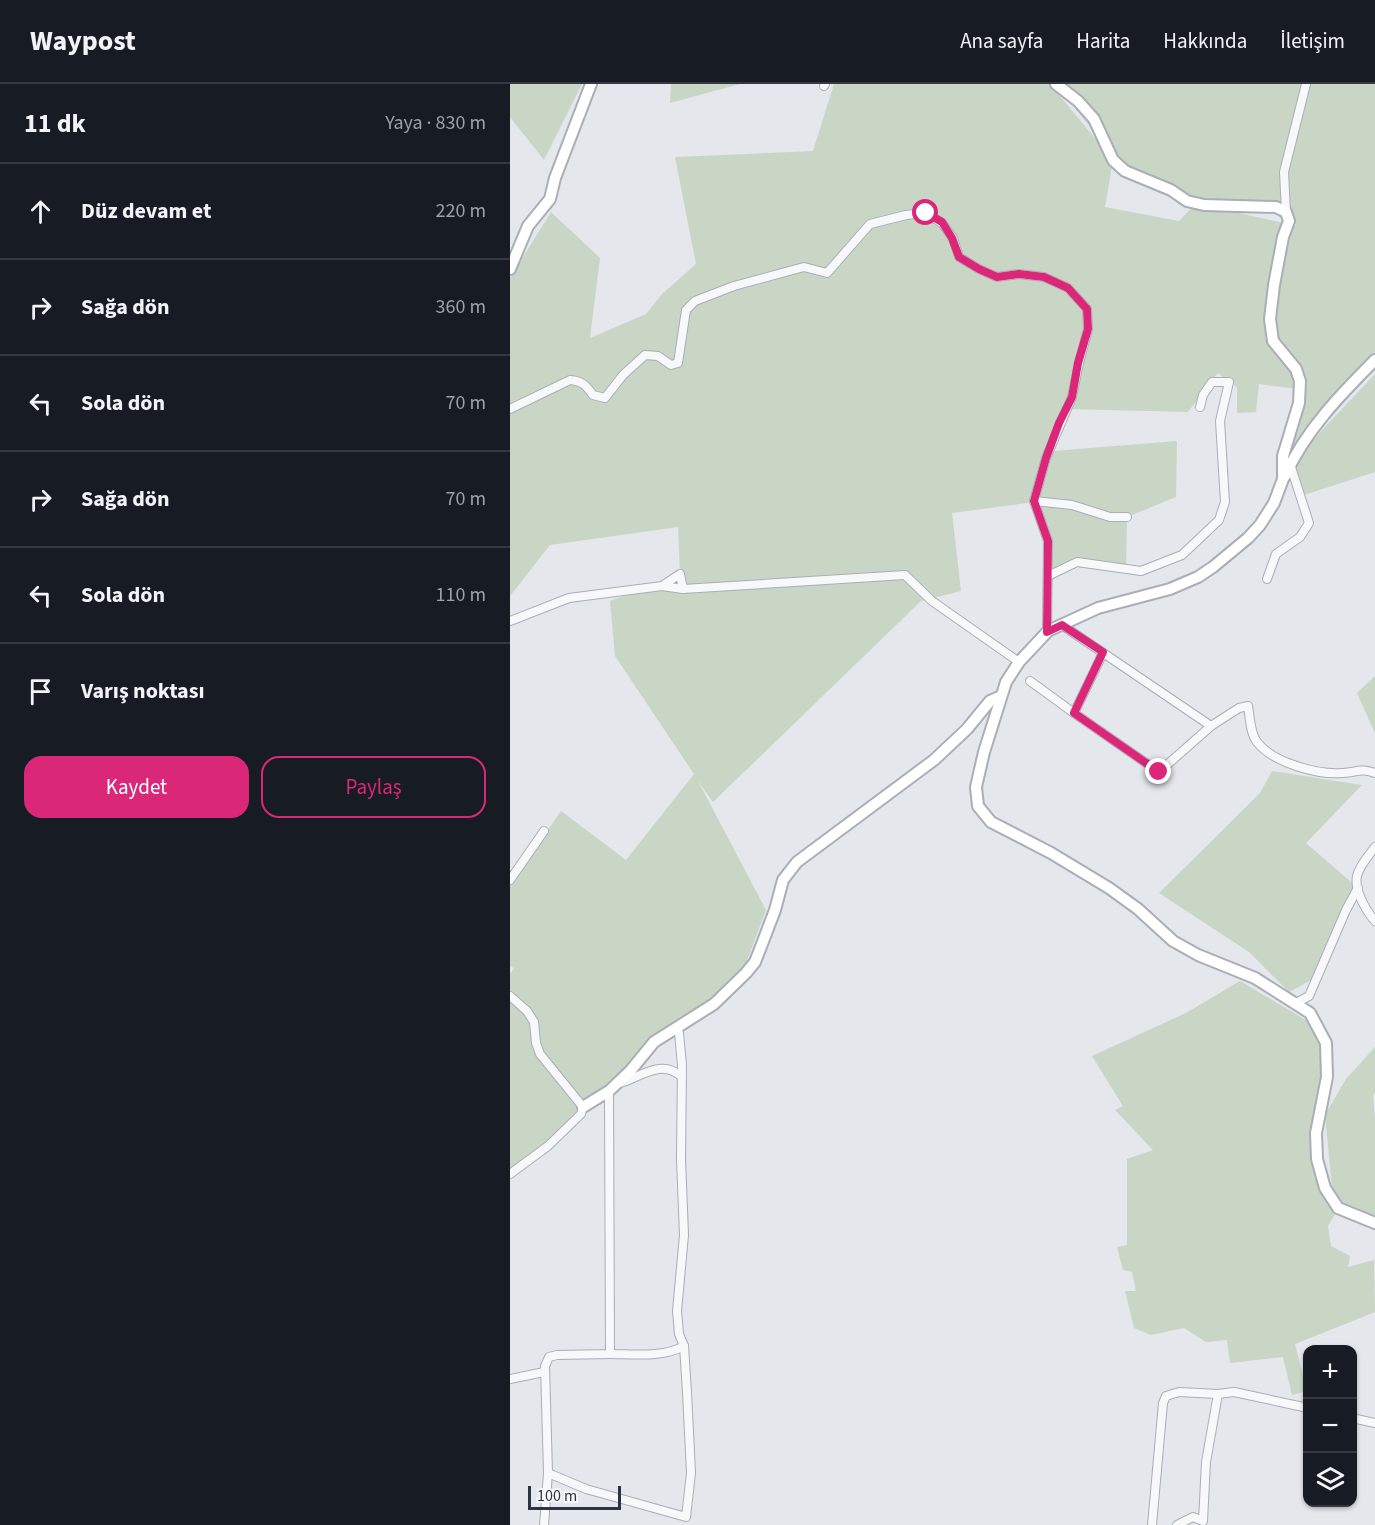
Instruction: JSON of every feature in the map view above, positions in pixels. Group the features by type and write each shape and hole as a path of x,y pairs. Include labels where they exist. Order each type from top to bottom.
{"street":[{"path":"510,269 513,253 528,226 550,199 555,178 591,84"},
{"path":"1056,84 1078,101 1094,119 1113,160 1125,171 1171,190 1187,201 1204,205 1276,207 1286,212"},
{"path":"1283,479 1283,456 1299,403 1300,381 1296,369 1273,341 1270,319 1283,237 1289,221 1286,212 1284,172 1306,84"},
{"path":"510,409 570,380 578,380 586,384 593,395 605,398 623,375 645,355 658,356 671,365 678,363 686,310 695,301 734,286 804,267 827,273 870,224 906,214 926,213 942,222 952,238 959,257 979,269 997,277 1019,274 1044,277 1068,288 1087,309 1088,329 1078,363 1072,397 1046,458 1034,501 1048,541 1047,632"},
{"path":"1310,1013 1255,978 1198,956 1173,941 1138,909 1109,888 1051,853 991,822 978,806 976,787 1006,682 1019,662 1047,632 1098,608 1170,589 1214,567 1260,525 1274,503 1290,464 1323,416 1375,360"},
{"path":"1048,576 1077,562 1141,571 1182,555 1219,520 1225,502 1220,421 1229,382 1212,382 1203,395 1200,407"},
{"path":"1267,579 1276,554 1300,537 1309,523 1290,464"},
{"path":"1034,501 1072,505 1110,517 1127,517"},
{"path":"662,586 680,574 683,589"},
{"path":"510,621 569,598 662,586 683,589 905,575 932,601 1019,662"},
{"path":"1062,625 1211,726"},
{"path":"1074,713 1103,652"},
{"path":"1030,681 1159,772 1211,726 1239,708 1248,706 1256,741 1278,758 1302,768 1322,772 1343,774 1363,769 1375,774"},
{"path":"610,1354 612,1088 631,1070 654,1042 714,1004 755,962 775,910 783,880 797,862 934,760 967,729 990,701 1001,696"},
{"path":"510,880 544,831"},
{"path":"1375,847 1357,876 1363,902 1375,921"},
{"path":"1358,888 1346,910 1309,996 1310,1013 1326,1043 1327,1077 1316,1133 1317,1160 1325,1188 1338,1208 1375,1223"},
{"path":"510,996 534,1022 536,1043 540,1054 584,1107"},
{"path":"1296,1003 1309,996"},
{"path":"548,1473 586,1489 687,1517 691,1473 684,1347 679,1334 676,1311 684,1235 681,1159 682,1077 679,1033 676,1027"},
{"path":"510,1174 548,1146 581,1114 584,1107 612,1088 643,1073 663,1068 675,1071 682,1077"},
{"path":"544,1525 548,1473 544,1372 549,1357 652,1354 675,1351 684,1347"},
{"path":"510,1379 544,1372"},
{"path":"1152,1525 1163,1403 1166,1396 1179,1392 1218,1394 1234,1392 1303,1407"},
{"path":"1177,1525 1193,1516 1203,1521 1206,1462 1218,1394"},
{"path":"1357,1419 1375,1423"}],"green space":[{"path":"510,84 582,84 544,160 510,117"},
{"path":"671,84 740,84 670,103"},
{"path":"834,84 1050,84 1113,160 1105,207 1179,221 1196,203 1120,166 1060,87 1053,84 1375,84 1375,361 1283,469 1299,389 1259,384 1256,412 1237,413 1237,387 1218,373 1188,412 1068,409 1053,451 1177,441 1176,497 1127,517 1126,569 1077,562 1048,576 1048,541 1034,502 952,513 961,591 921,601 713,802 698,781 766,910 745,966 718,994 654,1042 539,1150 510,1170 510,974 514,968 510,966 510,885 561,811 626,860 694,774 615,656 610,601 680,574 678,527 550,545 510,596 510,278 551,212 600,258 590,338 646,314 662,294 696,264 675,157 813,151","holes":["1288,201 1296,226 1212,207 1286,212"]},
{"path":"1375,374 1375,472 1301,496 1290,464"},
{"path":"1375,676 1375,733 1357,693"},
{"path":"1272,771 1362,785 1306,843 1358,888 1317,977 1289,992 1249,952 1159,893 1260,793"},
{"path":"1240,981 1319,1028 1327,1050 1316,1133 1333,1198 1325,1115 1346,1079 1375,1047 1375,1093 1373,1095 1375,1224 1339,1208 1328,1226 1331,1246 1350,1256 1348,1267 1374,1260 1375,1312 1295,1344 1303,1375 1303,1392 1292,1395 1283,1357 1230,1363 1227,1340 1206,1342 1184,1328 1151,1335 1134,1328 1125,1291 1136,1291 1132,1272 1123,1270 1117,1247 1127,1245 1127,1159 1153,1150 1115,1110 1123,1106 1092,1056 1186,1013"}],"route":[{"path":"926,213 942,222 952,238 959,257 979,269 997,277 1019,274 1044,277 1068,288 1087,309 1088,329 1078,363 1072,397 1046,458 1034,501 1048,541 1047,632 1062,625 1103,652 1088,688 1074,713 1159,772"}]}
